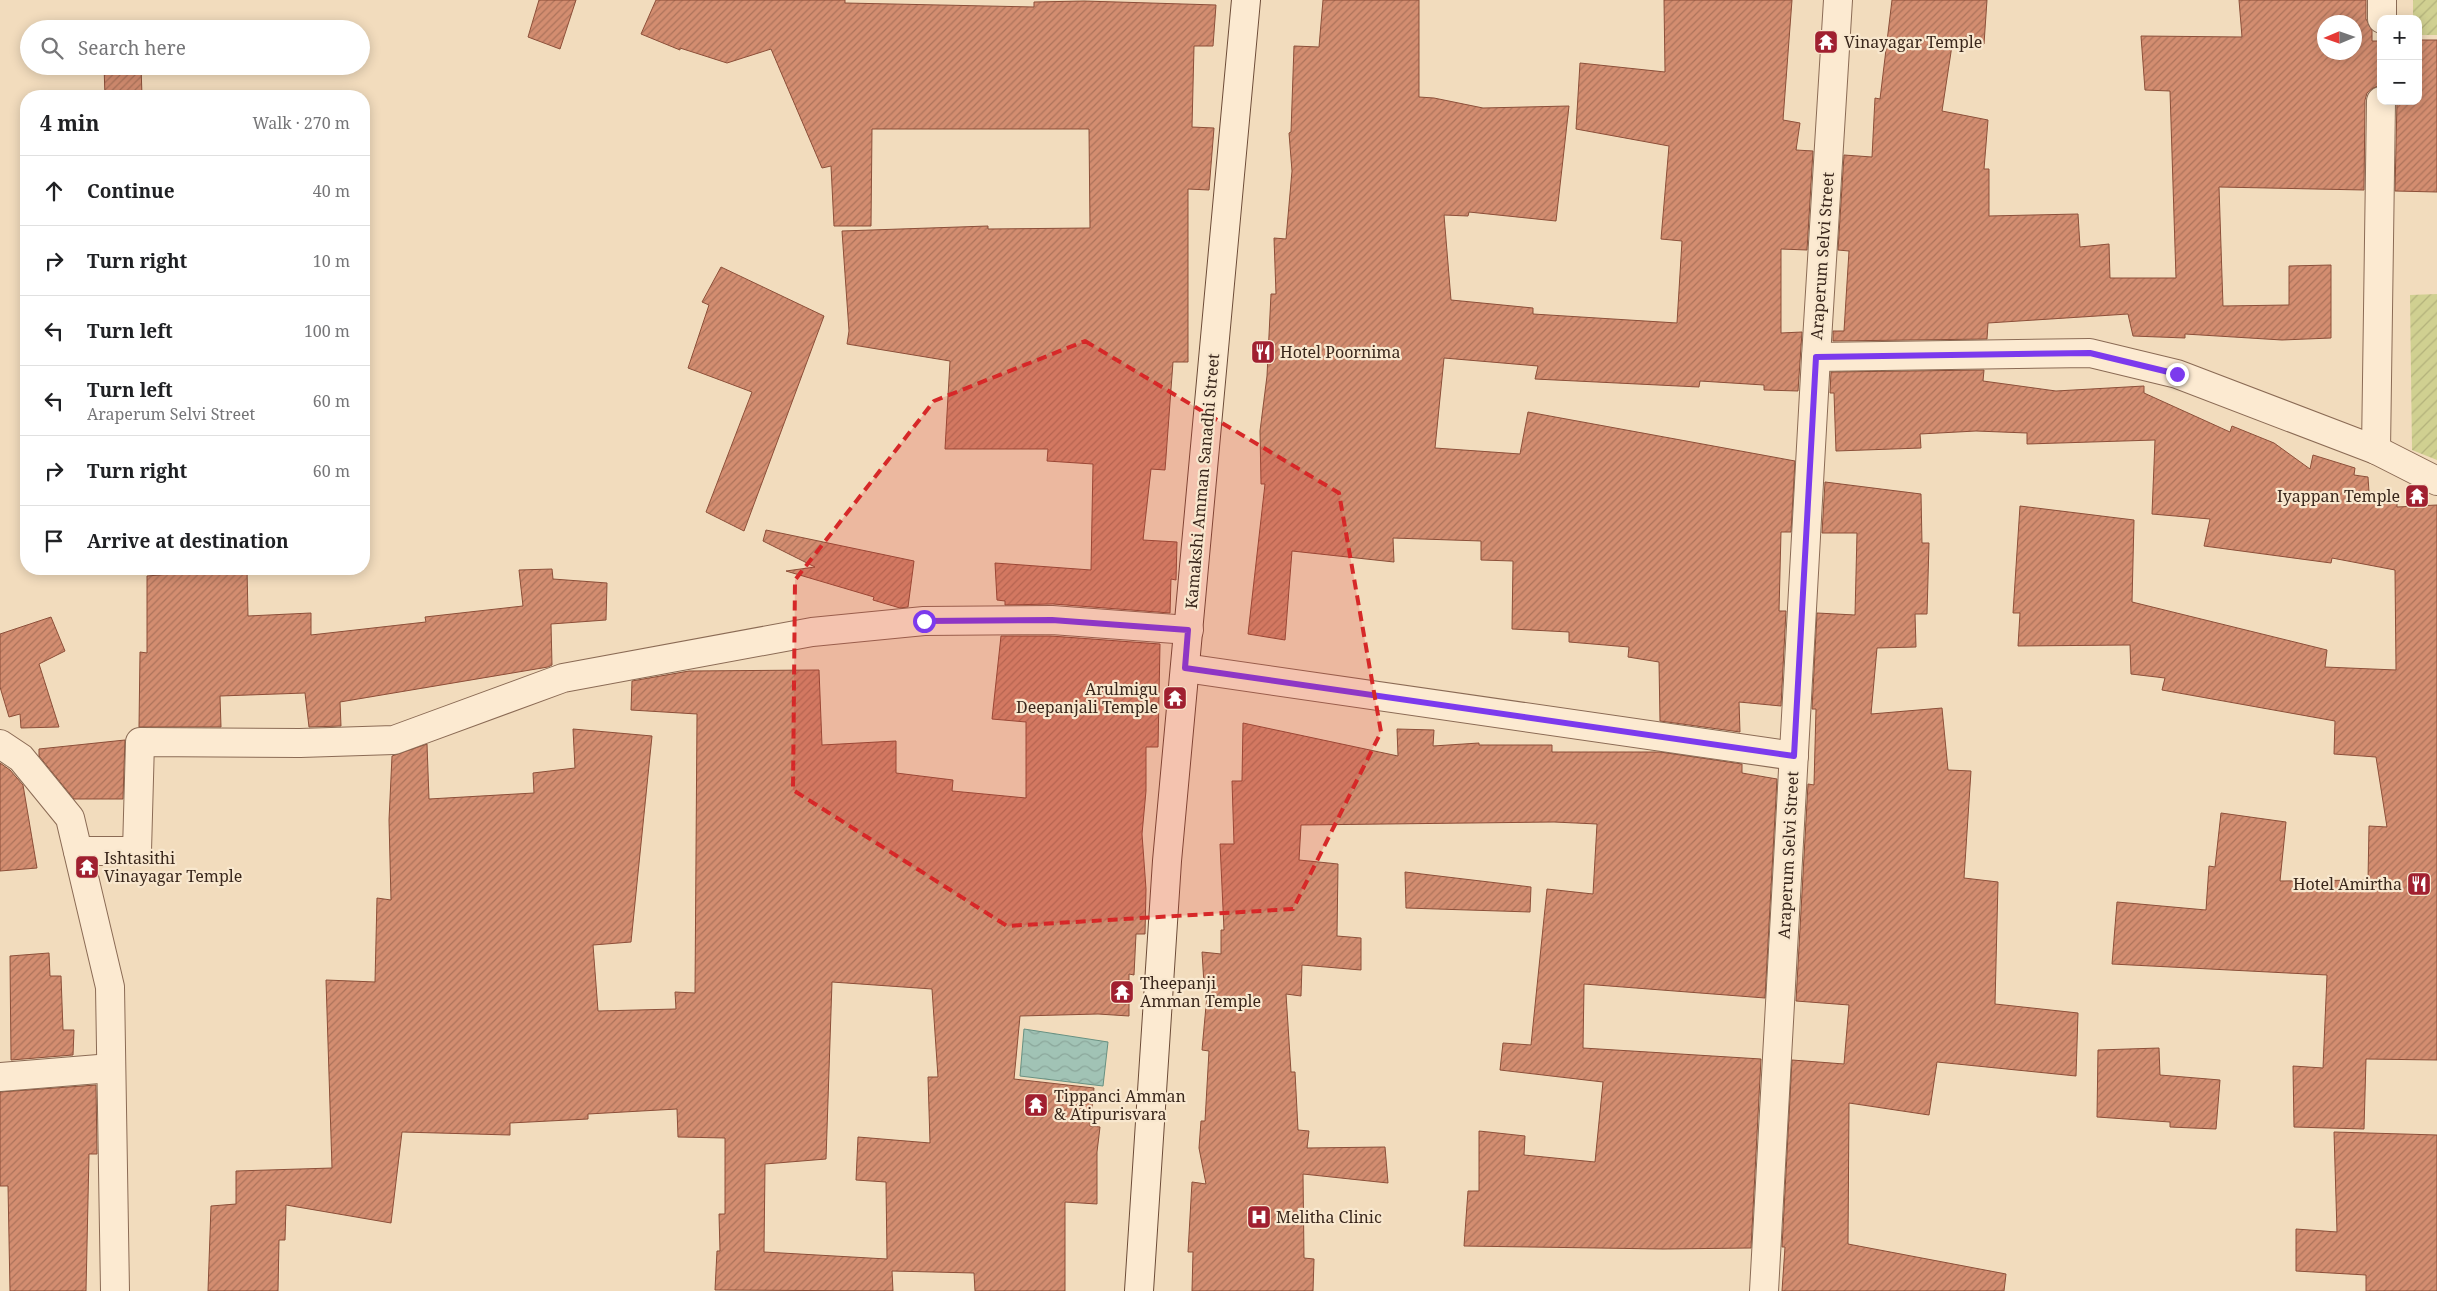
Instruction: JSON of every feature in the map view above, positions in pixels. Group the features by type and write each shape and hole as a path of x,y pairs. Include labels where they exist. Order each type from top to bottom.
{"street":[{"name":"Kamakshi Amman Sanadhi Street","path":"1140,1291 1167,861 1246,0"},
{"name":"Araperum Selvi Street","path":"1764,1291 1816,357 1838,0"},
{"path":"2382,0 2382,15"},
{"path":"2376,450 2381,105"},
{"path":"1816,357 2090,353 2177,374 2376,450 2437,481"},
{"path":"78,851 137,851 140,742 300,743 394,740 563,678 831,630 924,621 1042,620 1188,630"},
{"path":"1185,668 1794,756"},
{"path":"0,744 21,758 70,818 110,987 115,1291"},
{"path":"0,1077 111,1068"}],"highlighted area":[{"path":"1085,341 1339,493 1381,732 1293,909 1007,926 793,790 795,580 934,401"}],"green space":[{"path":"2413,0 2437,0 2437,35 2422,35 2422,15 2413,15"},
{"path":"2437,294 2437,460 2412,450 2410,295"}],"water":[{"path":"1024,1029 1108,1042 1103,1086 1020,1076"}],"building":[{"path":"539,0 576,0 560,49 528,37"},
{"path":"656,0 845,0 845,3 1034,7 1034,2 1084,1 1216,5 1213,46 1194,46 1192,127 1214,128 1209,190 1188,189 1188,362 1173,362 1165,470 1151,469 1143,540 1177,542 1176,580 1171,579 1170,613 1053,604 1005,605 1005,601 997,600 995,563 1091,570 1093,464 1047,461 1048,449 945,449 950,361 847,344 849,331 842,231 988,226 988,229 1090,228 1089,129 872,129 871,226 834,226 831,166 822,168 771,49 727,63 680,48 680,50 641,34"},
{"path":"1323,0 1419,0 1419,97 1434,98 1483,108 1569,106 1556,221 1469,212 1468,216 1444,215 1451,300 1533,308 1533,314 1677,323 1682,241 1661,239 1669,146 1576,129 1580,63 1665,72 1664,0 1792,0 1783,120 1800,123 1796,150 1813,151 1807,250 1781,249 1781,333 1802,332 1798,391 1764,390 1764,385 1700,381 1699,387 1535,379 1538,366 1444,358 1435,448 1520,454 1528,412 1795,461 1791,532 1781,532 1779,611 1786,611 1781,706 1739,702 1740,732 1660,721 1659,662 1628,657 1629,647 1569,642 1569,632 1512,629 1513,561 1481,560 1481,541 1393,538 1394,562 1292,551 1285,640 1248,634 1265,484 1261,484 1260,431 1267,376 1271,294 1276,294 1274,238 1286,239 1292,171 1289,133 1291,132 1294,46 1319,47"},
{"path":"1892,0 1987,0 1984,44 1953,39 1942,111 1988,120 1984,169 1989,169 1989,216 2078,214 2080,247 2109,244 2110,278 2176,278 2170,91 2145,90 2141,36 2242,37 2239,0 2366,0 2366,19 2372,30 2372,41 2377,41 2377,86 2367,93 2365,100 2364,190 2219,187 2223,306 2289,305 2289,266 2331,265 2331,338 2282,340 2185,334 2185,338 2133,336 2128,314 1988,323 1987,339 1833,341 1833,331 1844,331 1849,251 1838,250 1844,155 1872,157 1875,98 1880,99"},
{"path":"2422,40 2437,40 2437,192 2395,191 2397,105 2422,105"},
{"path":"104,75 141,75 142,90 105,90"},
{"path":"721,267 824,316 744,531 706,512 752,392 688,368 709,305 702,302"},
{"path":"1984,370 1983,381 2056,391 2144,386 2144,393 2230,432 2232,426 2274,443 2310,469 2313,455 2355,468 2354,475 2368,477 2369,492 2397,493 2397,507 2437,505 2437,1060 2366,1059 2364,1129 2294,1127 2293,1066 2323,1068 2327,975 2112,964 2117,902 2206,910 2209,866 2215,867 2221,813 2286,822 2280,881 2368,880 2369,826 2387,827 2376,757 2334,754 2335,721 2162,690 2165,678 2131,674 2130,645 2018,646 2020,613 2013,613 2020,506 2134,520 2132,602 2327,650 2325,667 2396,670 2395,570 2332,558 2331,563 2204,546 2210,519 2152,514 2155,440 2027,444 2027,433 1976,431 1920,434 1921,448 1836,451 1834,393 1830,393 1831,372"},
{"path":"1825,482 1921,494 1922,543 1929,543 1927,614 1915,614 1916,647 1877,648 1871,714 1942,708 1948,770 1971,771 1964,878 1998,882 1995,1004 2078,1013 2076,1076 1937,1062 1929,1115 1849,1103 1848,1244 2006,1274 2004,1291 1782,1291 1785,1247 1782,1247 1792,1060 1844,1064 1849,1005 1796,1001 1808,784 1814,785 1816,709 1812,709 1817,613 1855,615 1857,533 1822,533"},
{"path":"766,530 914,561 908,607 900,608 873,600 874,597 786,571 815,567 763,541"},
{"path":"552,569 553,579 607,583 606,620 551,624 552,665 548,667 340,702 341,726 309,727 305,693 220,696 221,727 139,727 140,652 147,653 147,576 247,575 248,616 311,613 311,635 426,622 425,617 523,606 519,570"},
{"path":"51,617 65,651 39,664 59,727 21,728 20,714 9,717 0,687 0,634"},
{"path":"1001,636 1051,636 1160,644 1158,747 1146,747 1146,791 1142,834 1146,889 1145,934 1136,934 1134,975 1129,974 1129,1016 1098,1014 1020,1016 1014,1079 1094,1088 1090,1126 1100,1127 1097,1152 1097,1204 1065,1202 1065,1291 975,1291 974,1273 892,1271 893,1291 715,1290 717,1251 720,1251 719,1214 725,1214 725,1138 678,1137 677,1109 588,1114 588,1119 510,1123 510,1135 402,1132 391,1223 286,1205 285,1240 279,1240 278,1291 208,1291 211,1206 236,1204 236,1171 332,1168 326,980 375,982 377,898 391,900 389,820 392,756 427,744 429,799 534,793 533,773 575,768 573,729 652,736 631,942 593,945 598,1011 676,1009 675,992 695,993 697,714 631,710 632,681 689,671 819,670 822,745 896,741 896,773 953,780 952,791 1026,798 1026,722 992,719","holes":["832,982 932,989 938,1077 928,1077 930,1143 858,1137 856,1180 886,1182 887,1259 764,1252 765,1164 826,1159"]},
{"path":"1243,723 1398,756 1397,729 1434,730 1433,746 1479,743 1479,745 1552,745 1552,752 1660,752 1742,764 1742,773 1777,779 1765,998 1584,984 1583,1048 1761,1059 1751,1248 1663,1249 1464,1246 1468,1191 1479,1191 1479,1131 1525,1136 1524,1155 1595,1162 1603,1082 1500,1070 1503,1043 1531,1045 1547,889 1593,894 1597,824 1554,822 1301,825 1299,860 1338,864 1337,936 1361,938 1361,970 1302,965 1301,996 1286,994 1291,1072 1295,1072 1298,1130 1309,1131 1307,1148 1385,1147 1388,1183 1303,1174 1304,1258 1314,1259 1313,1291 1192,1291 1193,1252 1188,1252 1192,1182 1206,1184 1199,1148 1201,1121 1205,1121 1209,1051 1202,1050 1208,984 1204,984 1202,952 1221,954 1221,930 1224,930 1220,844 1234,844 1232,781 1242,781"},
{"path":"125,740 123,799 74,799 39,756 39,749"},
{"path":"0,763 10,770 23,785 37,868 0,871"},
{"path":"1405,872 1531,887 1530,912 1406,908"},
{"path":"49,953 50,976 61,976 63,1030 74,1030 73,1055 11,1060 10,956"},
{"path":"2159,1048 2160,1075 2220,1080 2216,1129 2170,1127 2170,1122 2097,1117 2098,1050"},
{"path":"96,1085 97,1154 89,1154 86,1291 10,1291 8,1186 0,1186 0,1092"},
{"path":"2334,1132 2437,1135 2437,1291 2366,1291 2366,1275 2296,1271 2296,1229 2337,1232"}],"place":[{"name":"Vinayagar Temple","path":"1826,42"},
{"name":"Hotel Poornima","path":"1263,352"},
{"name":"Iyappan Temple","path":"2417,496"},
{"name":"Arulmigu Deepanjali Temple","path":"1175,698"},
{"name":"Ishtasithi Vinayagar Temple","path":"87,867"},
{"name":"Hotel Amirtha","path":"2419,884"},
{"name":"Theepanji Amman Temple","path":"1122,992"},
{"name":"Tippanci Amman & Atipurisvara","path":"1036,1105"},
{"name":"Melitha Clinic","path":"1259,1217"}],"route":[{"path":"924,621 1052,620 1188,630 1185,668 1794,756 1816,357 2090,353 2177,374"}]}
